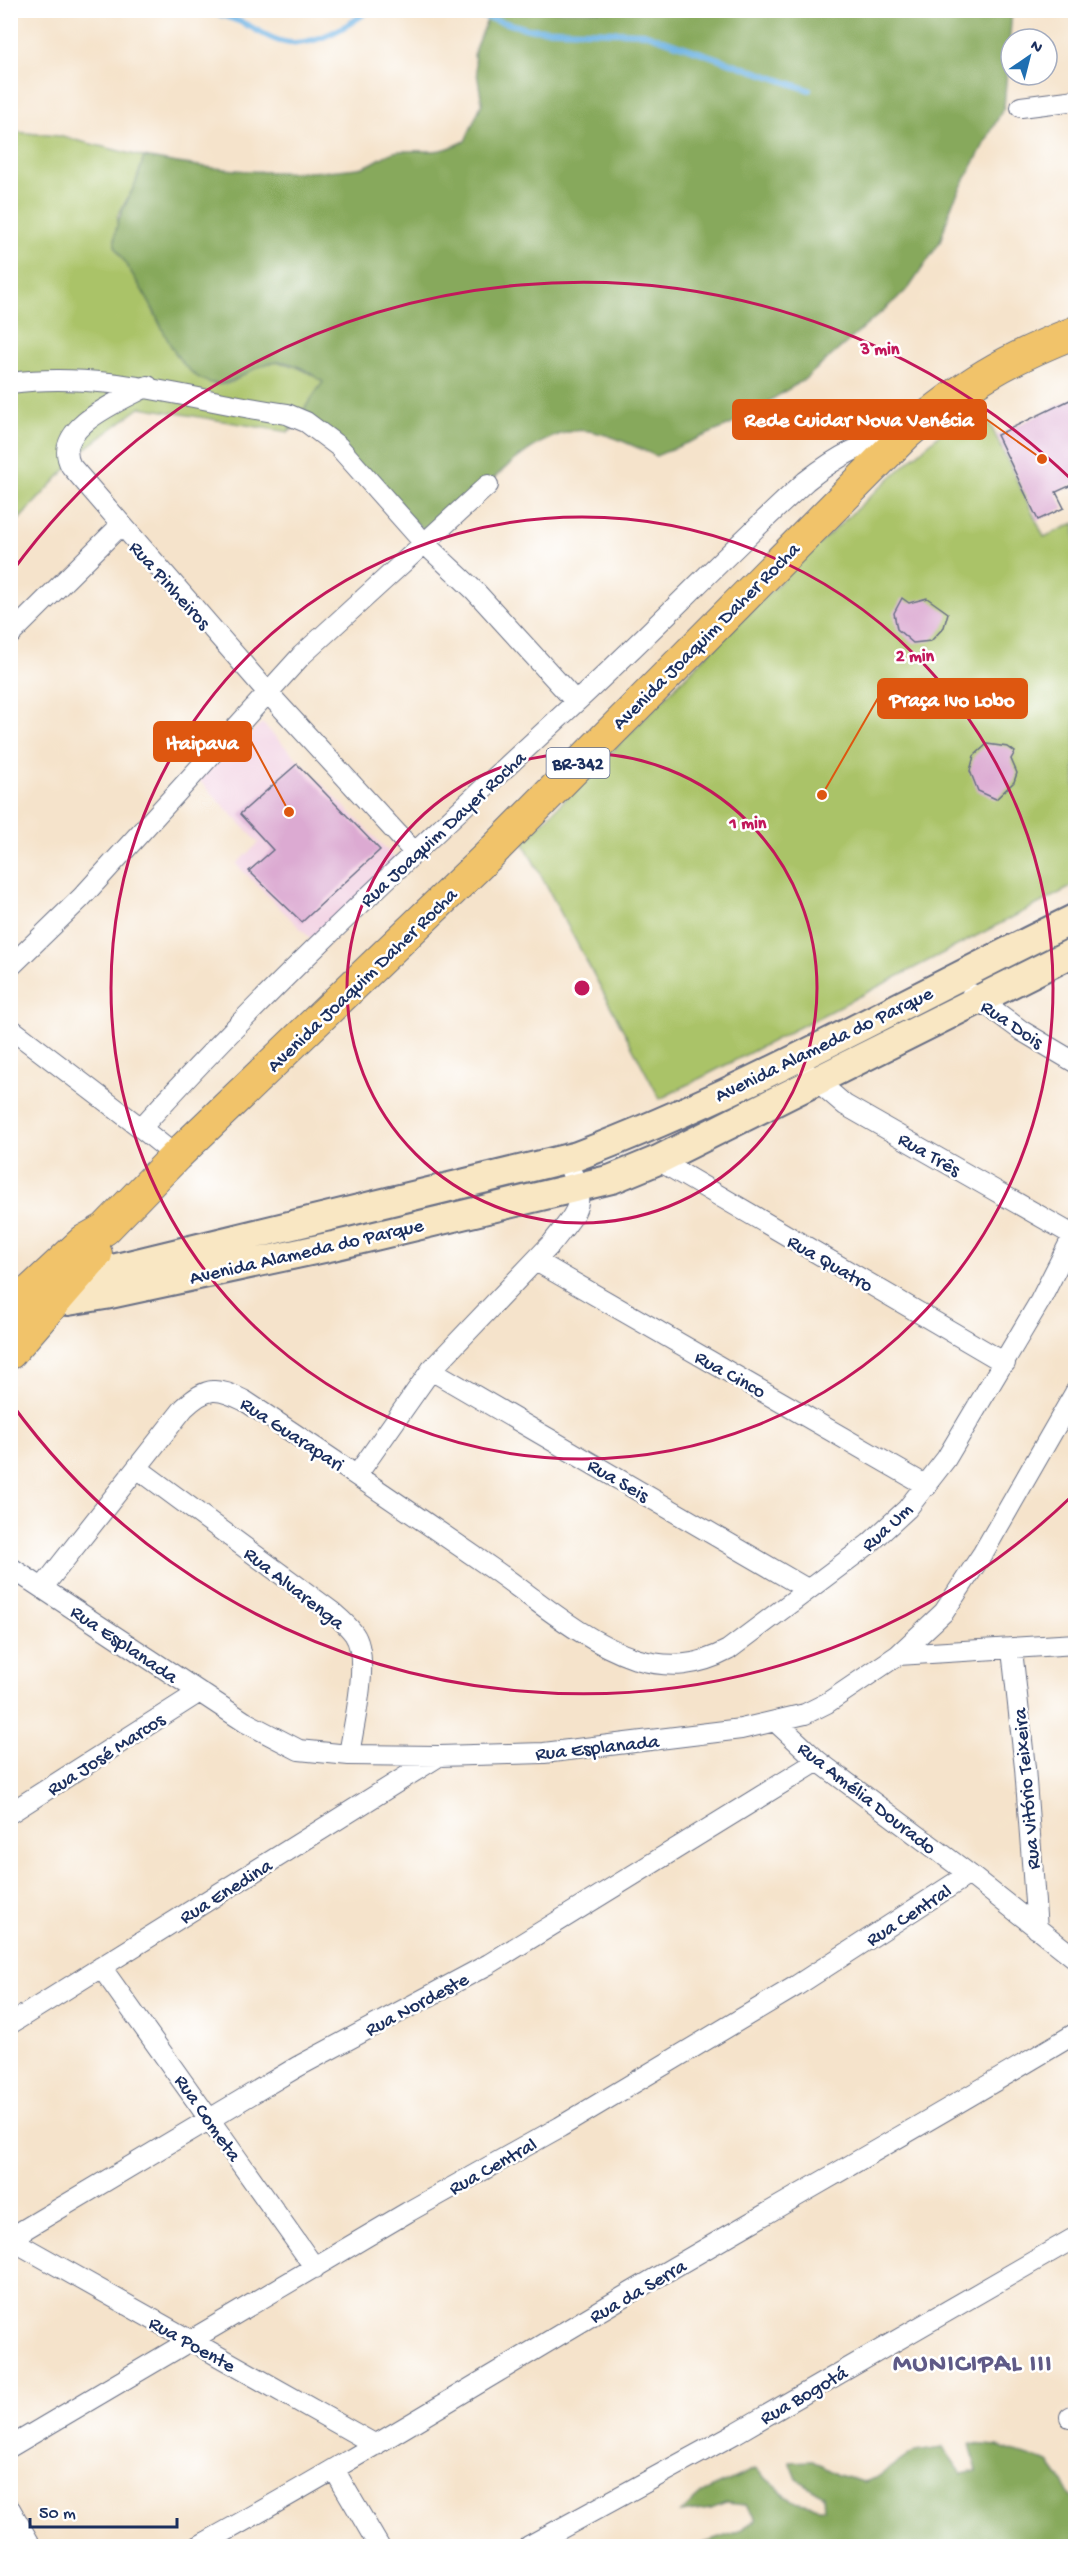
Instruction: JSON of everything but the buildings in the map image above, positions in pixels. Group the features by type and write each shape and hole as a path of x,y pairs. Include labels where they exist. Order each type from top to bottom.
{"main road":[{"name":"Avenida Joaquim Daher Rocha","path":"72,1267 98,1251 105,1229 176,1156 488,856 906,434 953,394 984,374 1014,357 1076,332"},
{"name":"BR-342","path":"10,1353 47,1293 72,1267"},
{"name":"BR-342","path":"10,1310 47,1293"}],"street":[{"path":"1021,107 1076,100"},
{"path":"10,383 40,379 148,386 287,414 306,422 338,446 425,544 475,591 576,702"},
{"name":"Rua Pinheiros","path":"148,386 106,407 81,427 66,450 66,458 120,526 269,694 415,853"},
{"name":"Rua Joaquim Dayer Rocha","path":"141,1128 303,958 576,702 806,481 833,460 856,447 906,434"},
{"path":"10,967 82,897 269,694 302,655 488,485"},
{"path":"10,635 120,526"},
{"name":"Avenida Alameda do Parque","path":"47,1293 80,1299 168,1282 612,1179 658,1160 956,976 1076,918"},
{"name":"Avenida Alameda do Parque","path":"72,1267 108,1270 566,1159 806,1070 977,999 1076,951"},
{"name":"Rua Dois","path":"956,976 977,999 1022,1031 1076,1063"},
{"path":"10,1028 176,1156"},
{"name":"Rua Três","path":"806,1070 846,1105 1074,1232"},
{"path":"357,1475 431,1370 536,1261 576,1209 579,1201 578,1187 566,1159"},
{"name":"Rua Quatro","path":"658,1160 1005,1363"},
{"name":"Rua Um","path":"586,1634 609,1648 638,1659 665,1665 687,1666 708,1661 728,1650 892,1525 927,1486 1005,1363 1074,1232"},
{"name":"Rua Cinco","path":"536,1261 927,1486"},
{"name":"Rua Seis","path":"431,1370 807,1589"},
{"name":"Rua Guarapari","path":"43,1587 184,1408 205,1391 217,1390 245,1401 357,1475 586,1634"},
{"name":"Rua Esplanada","path":"10,1567 198,1692 283,1744 318,1753 439,1756 544,1753 776,1722 805,1714 827,1703 898,1655 944,1612 989,1543 1076,1391"},
{"name":"Rua Alvarenga","path":"137,1468 331,1611 355,1635 360,1649 361,1670 349,1755"},
{"path":"898,1655 1012,1650 1076,1644"},
{"name":"Rua Vitório Teixeira","path":"1012,1650 1025,1768 1037,1929"},
{"name":"Rua José Marcos","path":"10,1813 198,1692"},
{"name":"Rua Amélia Dourado","path":"776,1722 818,1761 969,1874 1076,1959"},
{"name":"Rua Enedina","path":"10,2024 439,1756"},
{"name":"Rua Nordeste","path":"10,2239 297,2067 489,1964 818,1761"},
{"name":"Rua Central","path":"10,2447 408,2211 561,2127 786,1992 969,1874"},
{"name":"Rua Cometa","path":"101,1967 212,2120 315,2268"},
{"name":"Rua da Serra","path":"199,2547 335,2471 1076,2033"},
{"name":"Rua Bogotá","path":"529,2547 736,2433 1076,2237"},
{"name":"Rua Poente","path":"10,2239 376,2445"},
{"path":"335,2471 379,2547"},
{"path":"10,2510 31,2547"}],"shaded area":[{"path":"262,723 396,859 313,941 236,864 259,843 199,780"}],"green space":[{"path":"486,11 1012,11 1011,27 999,27 999,87 1006,87 1004,107 952,204 940,242 909,288 805,379 730,425 656,456 615,438 593,432 573,431 554,436 518,458 500,473 438,534 422,528 299,425 288,432 323,382 313,375 296,366 278,362 254,369 233,380 211,383 187,368 173,349 150,304 115,246 115,237 118,221 144,157 223,169 277,172 331,171 363,167 394,152 447,149 465,141 482,103 474,55 488,18"},
{"path":"16,132 59,136 144,157 135,185 117,217 145,292 159,322 175,350 192,372 211,383 232,382 251,369 270,363 298,368 324,382 288,432 141,407 85,449 11,528 10,134"},
{"path":"979,401 1044,537 1075,523 1075,885 660,1099 523,842 802,560"},
{"path":"970,2444 998,2446 1049,2463 1075,2500 1075,2546 696,2546 737,2532 756,2520 746,2505 726,2503 711,2509 680,2513 704,2492 755,2469 794,2502 824,2508 823,2495 797,2479 790,2461 811,2460 837,2475 864,2482 876,2478 915,2451 943,2447 962,2474 977,2471"}],"waterway":[{"path":"206,10 241,22 272,38 293,43 323,37 353,22 369,10"},
{"path":"459,10 528,29 644,33 809,90"}],"place":[{"name":"Rede Cuidar Nova Venécia","path":"1042,459"},
{"name":"Praça Ivo Lobo","path":"822,795"},
{"name":"Itaipava","path":"289,812"}],"district":[{"name":"MUNICIPAL III","path":"973,2361"}]}
